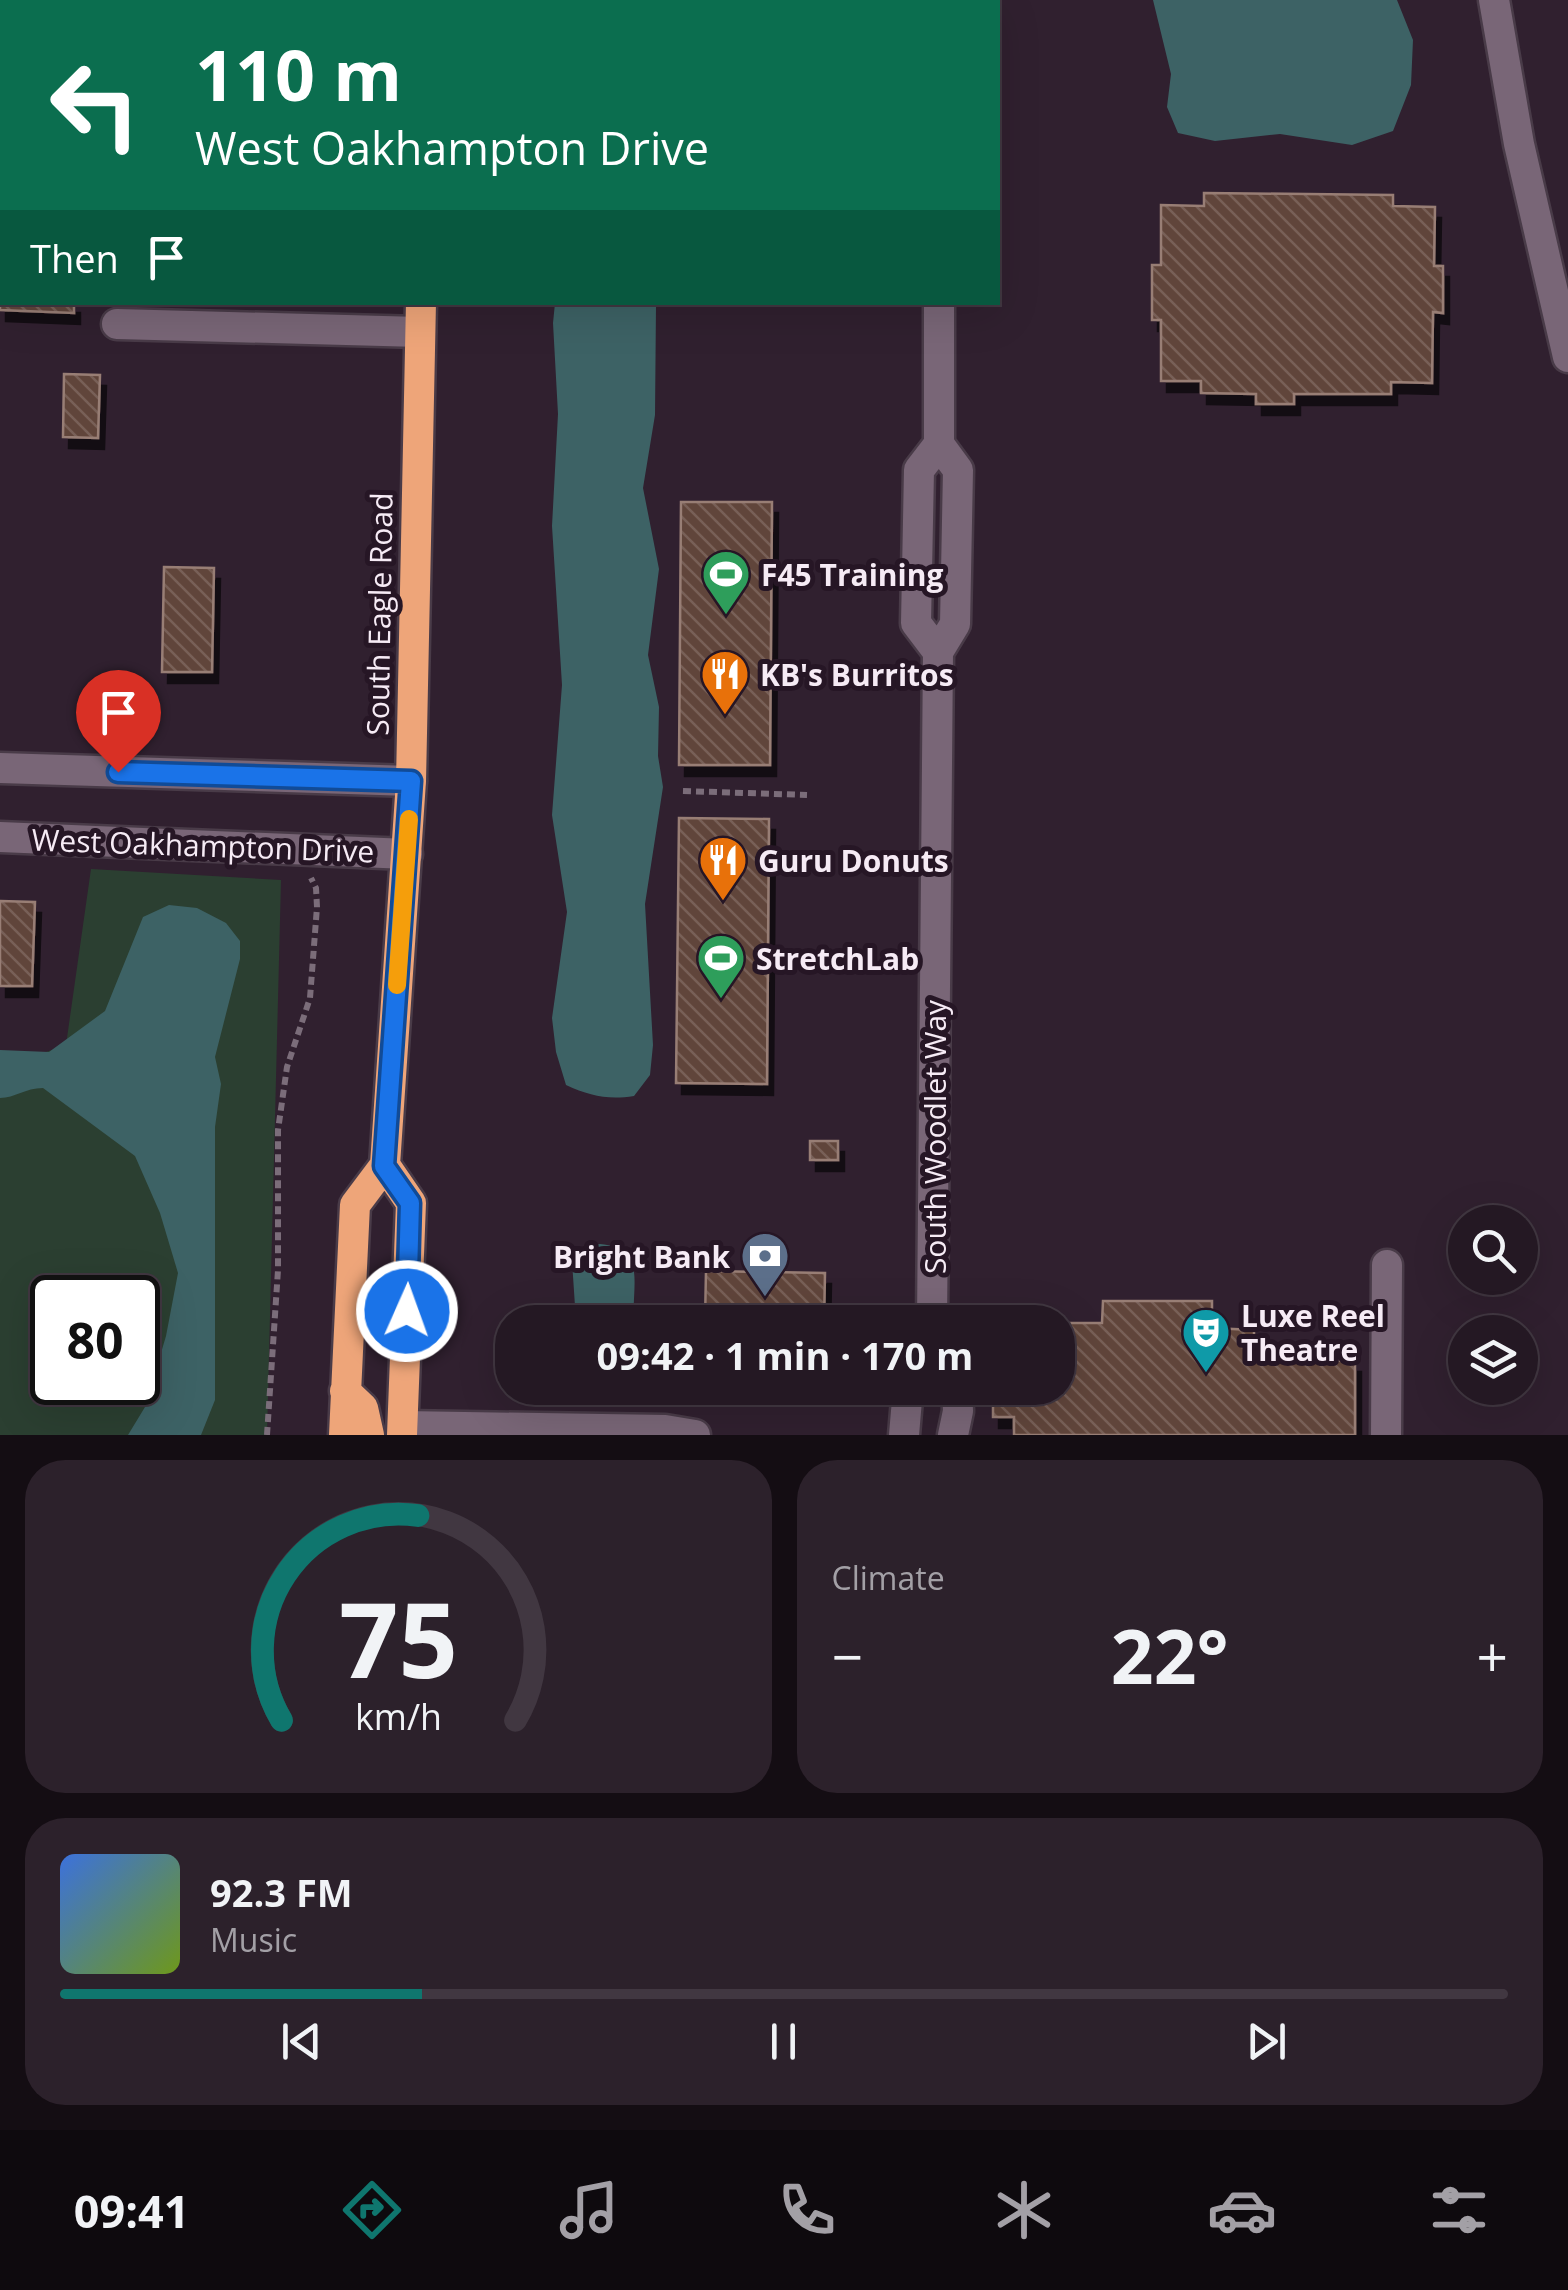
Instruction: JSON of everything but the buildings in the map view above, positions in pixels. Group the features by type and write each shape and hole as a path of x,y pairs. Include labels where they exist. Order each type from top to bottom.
{"highway":[{"name":"South Eagle Road","path":"384,1166 411,781 420,317"},
{"path":"344,1435 355,1206 384,1166 410,1203 403,1431"},
{"path":"345,1391 363,1408 369,1435"}],"street":[{"path":"1494,0 1519,144 1568,357"},
{"name":"South Woodlet Way","path":"932,1305 938,652 916,623 919,470 939,444 939,305"},
{"path":"116,324 420,317"},
{"path":"0,768 411,781"},
{"name":"West Oakhampton Drive","path":"0,837 406,854"},
{"path":"1386,1435 1387,1265"},
{"path":"904,1435 907,1405"},
{"path":"953,1435 958,1405"},
{"path":"403,1431 665,1430 695,1435"}],"path":[{"path":"683,792 807,795"},
{"path":"266,1435 278,1270 280,1113 288,1066 310,998 317,906 316,888 306,871"}],"shaded area":[{"path":"1153,0 1397,0 1413,40 1411,85 1393,131 1352,145 1280,134 1215,141 1178,133 1167,107 1171,74"},
{"path":"555,305 656,305 655,415 643,488 659,569 648,655 659,707 658,756 663,787 645,904 653,1045 650,1075 634,1096 625,1097 599,1096 566,1085 556,1052 552,1018 567,912 552,815 562,685 552,526 558,414"},
{"path":"91,869 281,880 267,1435 0,1435 0,1068 66,1045"},
{"path":"169,905 197,908 226,923 240,941 240,959 215,1057 221,1084 215,1127 215,1400 201,1435 128,1435 146,1405 160,1405 160,1356 178,1273 160,1213 135,1156 43,1088 0,1098 0,1050 49,1052 105,1011 143,917"},
{"path":"600,1244 625,1253 634,1271 634,1305 575,1305 572,1261 584,1247"}],"slow traffic":[{"path":"397,985 409,819"}],"place":[{"name":"F45 Training","path":"726,616"},
{"name":"KB's Burritos","path":"725,716"},
{"name":"Guru Donuts","path":"723,902"},
{"name":"StretchLab","path":"721,1000"},
{"name":"Bright Bank","path":"765,1298"},
{"name":"Luxe Reel Theatre","path":"1206,1374"}],"route":[{"path":"118,772 411,781 384,1166 410,1203 407,1311"}]}
